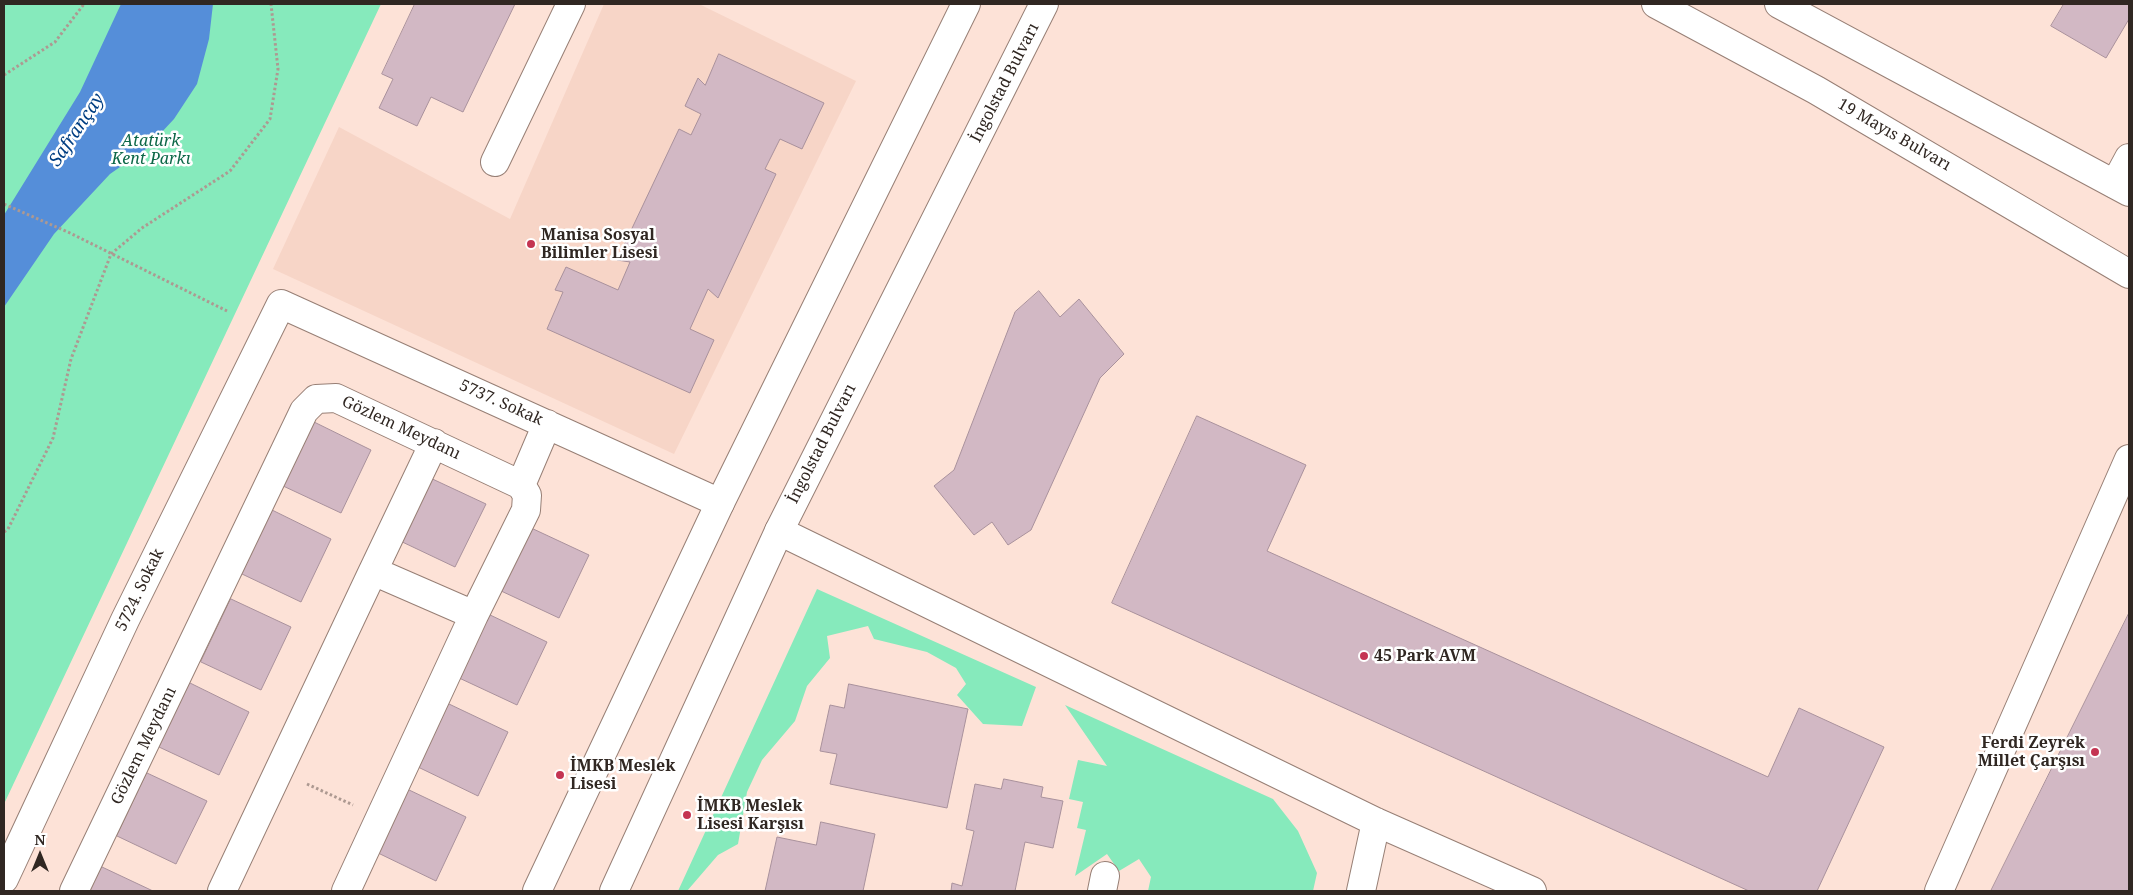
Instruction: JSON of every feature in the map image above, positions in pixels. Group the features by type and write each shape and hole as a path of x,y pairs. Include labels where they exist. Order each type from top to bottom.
{"main road":[{"path":"495,162 571,4"},
{"path":"537,891 720,503 966,4"},
{"name":"İngolstad Bulvarı","path":"614,891 779,531 1044,4"},
{"name":"19 Mayıs Bulvarı","path":"1656,4 1816,90 2129,274"},
{"path":"1779,4 2122,188 2129,158"},
{"name":"5737. Sokak","path":"281,304 720,503"},
{"name":"5724. Sokak","path":"4,879 124,620 281,304"},
{"name":"Gözlem Meydanı","path":"74,891 304,411 316,400 336,398 521,485"},
{"path":"346,891 474,615 526,510 527,495 521,485 547,424"},
{"path":"222,891 434,443"},
{"path":"1939,891 2129,458"},
{"path":"779,531 1376,822 1532,891"},
{"path":"373,571 474,615"},
{"path":"1361,891 1376,822"}],"path":[{"path":"4,76 55,42 84,4"},
{"path":"4,532 8,529 53,438 71,359 111,254 142,228 230,171 270,120 278,69 271,4"},
{"path":"4,204 70,233 227,311"},
{"path":"279,771 380,818"}],"shaded area":[{"name":"Manisa Sosyal Bilimler Lisesi","path":"604,4 699,4 856,81 674,454 273,269 339,127 510,219"}],"green space":[{"name":"Atatürk Kent Parkı","path":"4,4 381,4 4,804"},
{"path":"817,589 1036,687 1022,726 983,724 957,695 966,684 956,668 927,652 874,639 868,626 827,636 830,658 807,686 795,721 762,760 747,792 738,844 718,855 687,891 678,891"},
{"path":"1065,705 1273,799 1298,831 1317,873 1313,891 1148,891 1151,877 1139,859 1119,871 1107,854 1075,876 1086,830 1077,828 1083,802 1069,799 1078,760 1107,766"}],"water":[{"name":"Safrançay","path":"121,4 213,4 209,39 197,84 174,119 146,149 110,174 54,234 4,307 4,215 80,92"}],"building":[{"path":"415,4 515,4 463,112 431,97 417,126 379,108 393,79 382,74"},
{"path":"2064,4 2129,4 2129,19 2106,58 2051,26"},
{"path":"719,54 824,103 802,149 780,139 765,169 776,174 718,298 708,289 690,329 714,340 690,393 547,329 563,292 555,290 566,267 618,290 630,262 617,260 679,129 691,135 701,114 685,106 698,78 705,85"},
{"path":"1039,291 1060,317 1079,299 1124,354 1100,378 1031,530 1008,545 992,522 974,535 934,486 954,470 1015,312"},
{"name":"45 Park AVM","path":"1197,416 1306,465 1267,551 1768,777 1799,708 1884,747 1817,891 1749,891 1112,603"},
{"path":"312,421 371,450 341,513 281,485"},
{"path":"426,476 486,504 455,567 396,539"},
{"path":"272,510 331,539 301,602 242,574"},
{"path":"529,527 589,555 559,618 499,590"},
{"path":"231,599 291,627 261,690 201,662"},
{"name":"Ferdi Zeyrek Millet Çarşısı","path":"2129,613 2129,891 1991,891"},
{"path":"488,614 547,642 517,705 457,677"},
{"path":"190,683 249,712 219,775 159,747"},
{"path":"849,684 968,709 947,808 830,784 837,754 820,751 830,705 844,708"},
{"path":"449,704 508,732 478,796 418,767"},
{"path":"147,773 207,801 176,864 117,836"},
{"path":"1004,779 1043,787 1041,797 1063,801 1053,848 1025,842 1015,891 951,891 952,883 962,886 974,831 966,829 975,784 1001,789"},
{"path":"407,789 466,817 436,881 376,852"},
{"path":"821,822 875,834 863,891 765,891 777,837 816,845"},
{"path":"102,867 153,891 90,891"}],"place":[{"name":"Manisa Sosyal Bilimler Lisesi","path":"531,244"},
{"name":"45 Park AVM","path":"1364,656"},
{"name":"Ferdi Zeyrek Millet Çarşısı","path":"2095,752"},
{"name":"İMKB Meslek Lisesi","path":"560,775"},
{"name":"İMKB Meslek Lisesi Karşısı","path":"687,815"}]}
